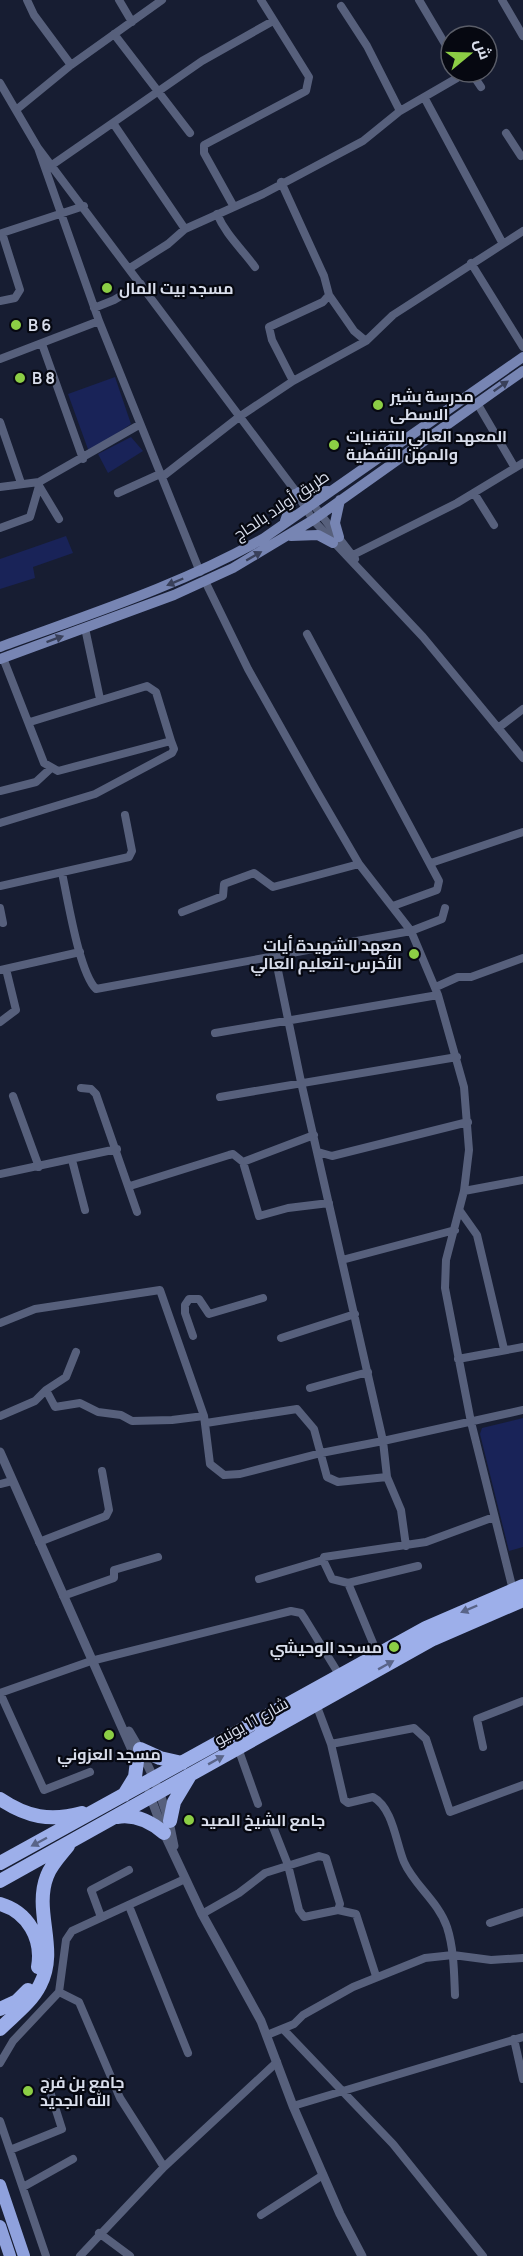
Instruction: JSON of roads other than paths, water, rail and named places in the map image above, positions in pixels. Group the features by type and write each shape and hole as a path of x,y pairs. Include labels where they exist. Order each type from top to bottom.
{"highway":[{"name":"شارع 11 يونيو","path":"188,1768 238,1748 448,1625 518,1588"},
{"name":"شارع 11 يونيو","path":"0,1863 109,1812 188,1768 378,1655 448,1625 523,1600"},
{"path":"0,1799 22,1813 43,1818 63,1818 109,1812 134,1816 167,1827 188,1768 160,1758 138,1755 132,1784 122,1797"},
{"name":"شارع 11 يونيو","path":"0,1881 73,1840 109,1812 122,1797 152,1788"},
{"path":"0,2029 29,2001 41,1984 48,1959 43,1905 45,1879 73,1840"},
{"path":"0,1904 8,1906 26,1919 36,1935 40,1954 36,1974 28,1990 17,2001 0,2009"}],"main road":[{"name":"طريق أولاد بالحاج","path":"0,647 202,576 283,525 328,491 523,357"},
{"name":"طريق أولاد بالحاج","path":"2,659 85,628 288,536 523,370"},
{"path":"283,525 296,492 328,491"},
{"path":"288,536 318,534 336,540 335,523 340,500"},
{"path":"0,2185 24,2256"},
{"path":"0,2226 10,2256"}],"street":[{"path":"27,0 34,15 71,65"},
{"path":"119,0 132,22"},
{"path":"16,110 71,65 162,0"},
{"path":"234,207 204,153 204,145 306,91 309,85 309,77 261,0"},
{"path":"419,0 439,34"},
{"path":"502,0 523,36"},
{"path":"341,6 367,46 400,111"},
{"path":"52,165 202,61 273,21"},
{"path":"114,34 190,133"},
{"path":"0,83 38,148 84,206 296,492 358,566 423,637 523,758"},
{"path":"130,268 168,244 185,229 234,207 363,141 400,111 447,84"},
{"path":"424,97 503,244"},
{"path":"113,123 185,229"},
{"path":"506,133 522,156"},
{"path":"38,148 59,215 94,308 139,425 202,576 248,669 360,864 411,932 437,991 457,1057 468,1122 469,1150 460,1211 444,1273 471,1422 494,1517 518,1588"},
{"path":"282,182 324,276 329,295 354,330 366,341"},
{"path":"0,301 15,298 20,290 1,233 84,206"},
{"path":"217,214 225,231 241,247 255,267"},
{"path":"118,493 161,476 239,417 293,381 366,341 393,315 523,231"},
{"path":"471,263 523,347"},
{"path":"94,308 114,300 141,284"},
{"path":"293,381 272,340 269,327 323,302 329,295"},
{"path":"0,359 99,321"},
{"path":"42,344 82,459"},
{"path":"477,403 515,468"},
{"path":"0,422 21,483"},
{"path":"0,487 21,483 38,485 139,425"},
{"path":"353,555 474,493 523,464"},
{"path":"38,485 59,519"},
{"path":"0,528 30,517 38,485"},
{"path":"474,493 494,525"},
{"path":"336,540 353,555 358,566"},
{"path":"85,628 100,699"},
{"path":"307,634 360,737 431,863 439,884 437,890 393,906"},
{"path":"2,659 30,722 44,763 51,769 58,771 171,741"},
{"path":"0,823 95,794 172,753 174,748 153,688 147,686 30,722"},
{"path":"498,728 523,709"},
{"path":"0,791 36,782 51,769"},
{"path":"0,886 132,855 125,815"},
{"path":"431,863 523,832"},
{"path":"182,912 222,896 224,884 254,873 273,887 360,864"},
{"path":"62,873 80,952 90,983 96,988 411,932 442,919 445,908"},
{"path":"0,908 3,923"},
{"path":"0,1022 16,1010 3,970 80,952"},
{"path":"275,956 301,1082 383,1441 387,1477 401,1510 406,1546"},
{"path":"215,1033 437,991 458,977 471,977 523,958"},
{"path":"220,1097 457,1057"},
{"path":"81,1088 91,1089 96,1094 130,1186 137,1212"},
{"path":"13,1096 39,1167"},
{"path":"318,1152 332,1156 468,1122"},
{"path":"243,1162 314,1135"},
{"path":"0,1174 117,1149"},
{"path":"130,1186 229,1155 237,1156 243,1162 259,1216 288,1208 329,1203"},
{"path":"72,1160 85,1210"},
{"path":"464,1191 523,1180"},
{"path":"460,1211 477,1235 504,1349"},
{"path":"342,1260 455,1230"},
{"path":"0,1323 35,1309 159,1290 163,1292 205,1419 210,1464 224,1475 240,1474 321,1453 523,1410"},
{"path":"194,1336 184,1305 189,1299 199,1299 209,1314 263,1298"},
{"path":"281,1338 355,1314"},
{"path":"175,1330 189,1323"},
{"path":"459,1359 523,1347"},
{"path":"0,1416 35,1401 46,1390 66,1377 76,1352"},
{"path":"310,1388 368,1372"},
{"path":"46,1390 55,1407 80,1403 98,1412 121,1415 132,1421 205,1419 296,1409 314,1429 327,1477 334,1481 387,1477"},
{"path":"0,1452 92,1661 138,1755 185,1879 261,2021 293,2106 362,2256"},
{"path":"39,1542 108,1514 102,1472"},
{"path":"0,1484 12,1481"},
{"path":"260,1579 323,1560 324,1557 426,1542 494,1517"},
{"path":"63,1596 114,1578 113,1571 158,1557"},
{"path":"323,1560 332,1579 348,1583 418,1566"},
{"path":"348,1583 378,1655"},
{"path":"90,1772 44,1790 0,1693 92,1661 291,1611 301,1613 340,1676"},
{"path":"483,1747 477,1719 523,1701"},
{"path":"316,1704 331,1744 344,1800 348,1803 373,1797 378,1800 388,1817 407,1867 441,1914 453,1955 455,1995"},
{"path":"331,1744 414,1728 426,1738 450,1812 523,1785"},
{"path":"238,1748 258,1804"},
{"path":"273,1827 288,1865 299,1910 304,1917 338,1910 356,1914 376,1976"},
{"path":"202,1914 239,1893 265,1872 319,1856 326,1858 340,1904 338,1910"},
{"path":"101,1917 91,1890 129,1870"},
{"path":"0,2063 13,2041 59,1992 66,1940 72,1931 185,1879"},
{"path":"129,1906 188,2053"},
{"path":"490,1923 523,1912"},
{"path":"267,2036 376,1976 425,1958 453,1955 491,1960 523,1958"},
{"path":"59,1992 79,2002 120,2098 164,2167"},
{"path":"283,2029 393,2144 483,2256"},
{"path":"293,2106 343,2093 523,2037"},
{"path":"514,2038 523,2079"},
{"path":"80,2256 99,2233 164,2167 277,2062"},
{"path":"10,2151 62,2129 47,2082"},
{"path":"0,2121 46,2256"},
{"path":"23,2187 73,2159"},
{"path":"261,2215 323,2175"},
{"path":"99,2233 130,2256"}],"place":[{"name":"مسجد بيت المال","path":"107,288"},
{"name":"B 6","path":"16,325"},
{"name":"B 8","path":"20,378"},
{"name":"مدرسة بشير الاسطى","path":"378,405"},
{"name":"المعهد العالي للتقنيات والمهن النفطية","path":"334,445"},
{"name":"معهد الشهيدة أيات الأخرس-لتعليم العالي","path":"414,954"},
{"name":"مسجد الوحيشي","path":"394,1647"},
{"name":"مسجد العزوني","path":"109,1735"},
{"name":"جامع الشيخ الصيد","path":"189,1820"},
{"name":"جامع بن فرج الله الجديد","path":"28,2091"}]}
